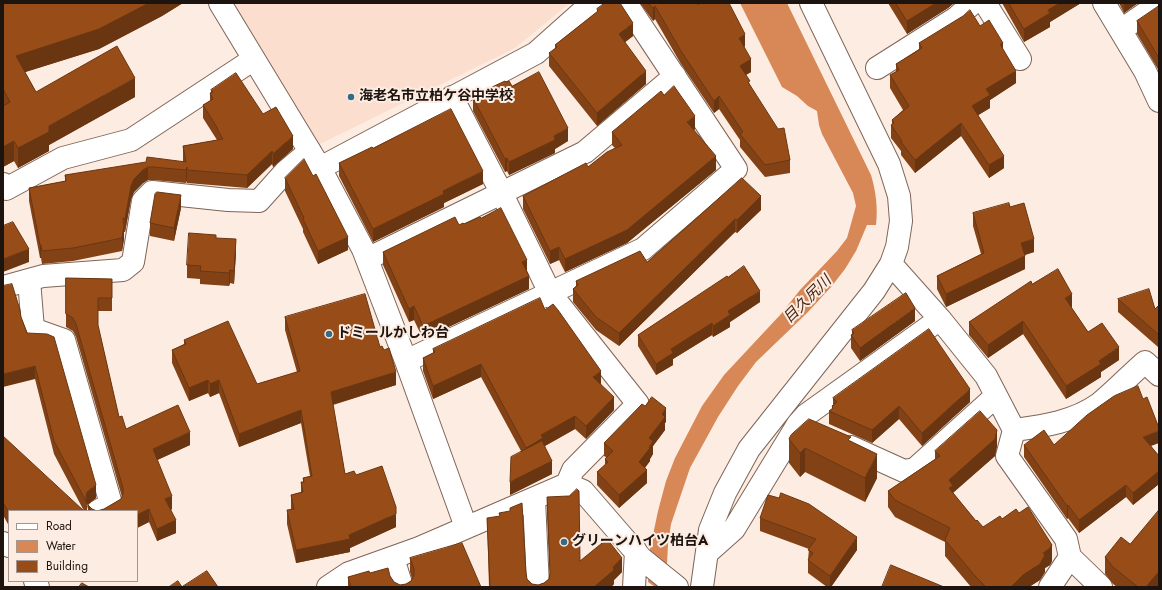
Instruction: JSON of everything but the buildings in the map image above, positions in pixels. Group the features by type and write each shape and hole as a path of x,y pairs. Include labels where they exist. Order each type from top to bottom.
{"street":[{"path":"220,3 315,159 363,249 406,361 466,527"},
{"path":"3,287 42,276 123,270 133,262 143,201 152,192 228,200 259,201 285,172 452,96 536,53 592,3"},
{"path":"406,361 643,248 736,169 626,3"},
{"path":"702,587 710,530 725,493 749,449 874,290 891,264 897,246 901,221 899,196 889,164 812,3"},
{"path":"877,68 956,18 973,3"},
{"path":"985,3 1020,59"},
{"path":"1104,3 1145,71 1159,101"},
{"path":"1121,30 1159,4"},
{"path":"3,184 6,189 63,158 131,140 254,59"},
{"path":"367,259 585,152 675,76"},
{"path":"328,587 349,573 419,548 567,484 573,470 638,404 550,293 452,96"},
{"path":"891,264 940,319 986,376 1014,430 1007,456 1066,540 1070,557 1101,587"},
{"path":"29,280 33,329 64,340 111,504 100,510"},
{"path":"707,553 734,529 798,424 806,414 940,319"},
{"path":"1014,430 1050,425 1076,417 1098,404 1145,362 1159,375"},
{"path":"798,424 904,471 915,469 996,396"},
{"path":"567,484 583,491 638,554 677,587"},
{"path":"534,499 538,587"},
{"path":"634,587 638,554"},
{"path":"1050,587 1070,557"},
{"path":"393,558 402,587"}],"shaded area":[{"name":"海老名市立柏ケ谷中学校","path":"230,3 570,3 515,48 316,146"}],"water":[{"name":"目久尻川","path":"740,3 787,3 871,175 876,200 876,225 867,225 856,251 845,269 807,313 756,362 718,417 690,468 671,524 667,564 671,587 655,587 648,582 650,549 658,511 666,481 675,458 702,406 724,375 837,251 847,238 856,206 853,193 822,134 817,111 782,87"}],"place":[{"name":"海老名市立柏ケ谷中学校","path":"351,97"},
{"name":"ドミールかしわ台","path":"329,334"},
{"name":"グリーンハイツ柏台A","path":"564,542"}]}
